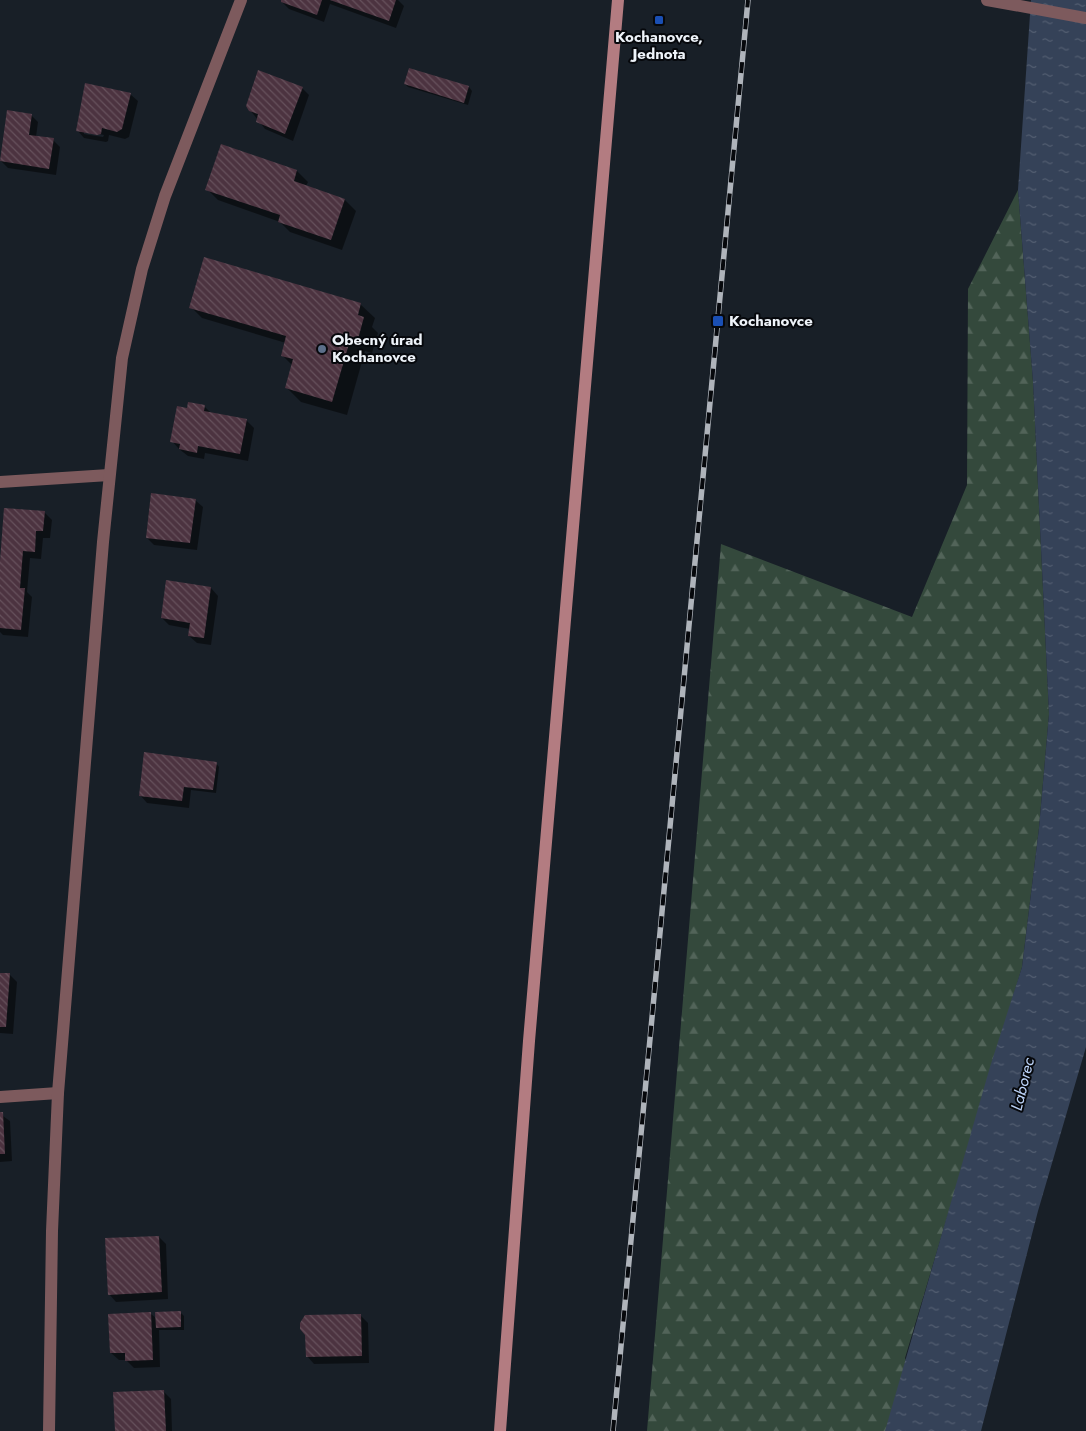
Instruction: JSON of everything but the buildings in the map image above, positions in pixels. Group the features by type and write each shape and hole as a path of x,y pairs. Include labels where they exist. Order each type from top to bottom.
{"main road":[{"path":"500,1431 532,1011 618,0"}],"street":[{"path":"49,1431 52,1231 58,1093 109,475 122,358 142,269 165,196 241,0"},
{"path":"987,0 1086,18"},
{"path":"0,482 109,475"},
{"path":"0,1097 58,1093"}],"green space":[{"path":"1018,190 1033,382 1049,714 1039,828 1022,967 905,1358 934,1431 647,1431 721,544 912,617 967,485 968,289"}],"water":[{"name":"Laborec","path":"1031,0 1086,0 1086,1047 1038,1211 981,1431 885,1431 990,1067 1022,967 1039,828 1049,714 1033,382 1018,190"}],"railway":[{"path":"613,1431 748,0"}],"place":[{"name":"Kochanovce, Jednota","path":"659,20"},
{"name":"Kochanovce","path":"718,321"},
{"name":"Obecný úrad Kochanovce","path":"322,349"}]}
